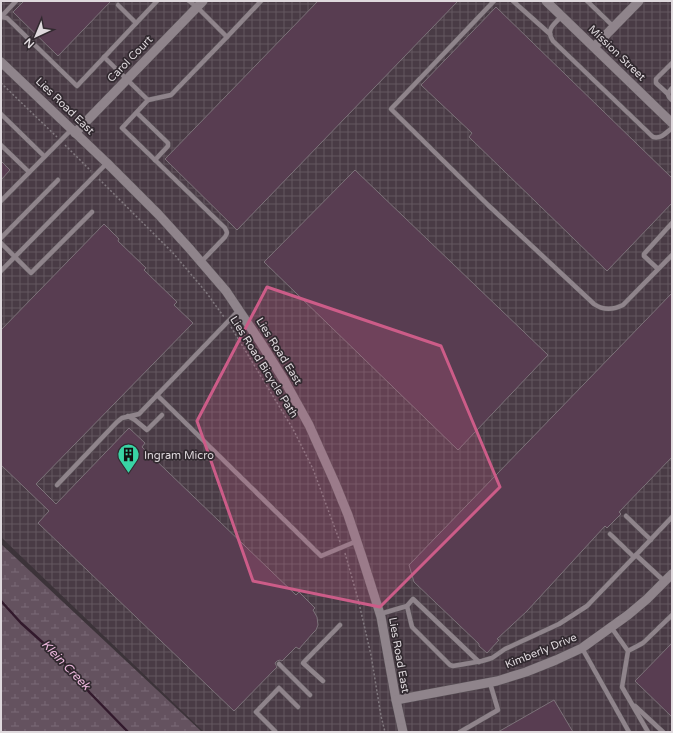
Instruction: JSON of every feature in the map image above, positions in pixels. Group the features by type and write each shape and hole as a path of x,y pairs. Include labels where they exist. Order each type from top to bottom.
{"street":[{"name":"Mission Street","path":"546,1 671,122"},
{"path":"594,47 638,1"},
{"name":"Carol Court","path":"73,131 126,80 200,4"},
{"name":"Lies Road East","path":"1,62 107,163 159,215 201,262 226,291 284,380 309,425 336,483 348,514 380,614 403,732"},
{"name":"Kimberly Drive","path":"396,700 490,683 536,668 582,648 628,616 672,574"}],"lane":[{"path":"1,17 16,1"},
{"path":"1,17 7,18 77,86 157,1"},
{"path":"189,1 200,4 227,37"},
{"path":"201,262 225,237 227,232 225,228 122,128 148,100 171,95 261,1"},
{"path":"494,1 391,109 488,205 599,307 611,310 624,305 672,255"},
{"path":"513,1 550,34"},
{"path":"587,1 614,27"},
{"path":"118,5 136,23"},
{"path":"562,16 550,29 550,37 553,41 653,137 661,137 671,122"},
{"path":"104,57 148,100"},
{"path":"672,63 656,79 656,83 672,100"},
{"path":"668,94 672,88"},
{"path":"137,113 168,143 168,146 155,160"},
{"path":"1,114 44,156"},
{"path":"1,201 44,156 73,131"},
{"path":"1,145 29,172"},
{"path":"1,271 107,163"},
{"path":"1,238 58,180"},
{"path":"1,243 32,273 92,212"},
{"path":"658,269 644,256 644,254 672,224"},
{"path":"57,485 117,422 122,418 139,414 239,310"},
{"path":"157,395 321,556 357,541"},
{"path":"128,416 147,430 162,414"},
{"path":"626,516 651,540"},
{"path":"406,606 412,628 450,665 453,666 479,662 492,658 505,649 559,624 587,606 672,517"},
{"path":"610,534 664,582"},
{"path":"380,614 406,606 413,600 479,662"},
{"path":"628,651 643,643 672,615"},
{"path":"323,681 303,663 340,625"},
{"path":"611,627 628,651 622,687 648,732"},
{"path":"582,648 629,732"},
{"path":"279,664 310,695"},
{"path":"460,732 498,710 490,683"},
{"path":"275,731 256,712 279,688 298,707"},
{"path":"631,702 663,732"}],"path":[{"name":"Lies Road Bicycle Path","path":"1,83 173,253 206,292 234,331 293,429 312,469 343,547 358,599 371,655 385,732"}],"highlighted area":[{"path":"267,287 441,346 500,487 380,607 253,581 197,421"}],"shaded area":[{"path":"1,1 672,1 672,732 204,732 1,537"}],"green space":[{"path":"1,544 202,732 1,732"}],"building":[{"path":"24,1 111,1 58,56 13,12"},
{"path":"318,1 458,1 237,230 165,159"},
{"path":"496,7 672,178 672,203 607,271 469,137 472,133 421,85"},
{"path":"1,161 10,170 1,180"},
{"path":"355,170 548,355 458,450 264,262"},
{"name":"Ingram Micro","path":"104,224 119,239 118,241 146,268 144,270 177,302 174,305 193,323 36,484 56,504 129,428 145,443 142,447 296,595 299,592 315,608 313,610 317,617 318,625 316,630 299,649 296,647 282,661 277,661 275,663 277,667 234,711 38,523 49,511 1,465 1,330"},
{"path":"672,293 672,457 619,512 621,514 607,528 605,526 527,611 497,639 499,640 487,653 414,582 409,565"},
{"path":"672,643 672,717 635,681"},
{"path":"554,700 573,732 498,732"}],"waterway":[{"name":"Klein Creek","path":"1,601 21,623 60,658 90,693 128,732"}],"place":[{"name":"Ingram Micro","path":"128,474"}]}
